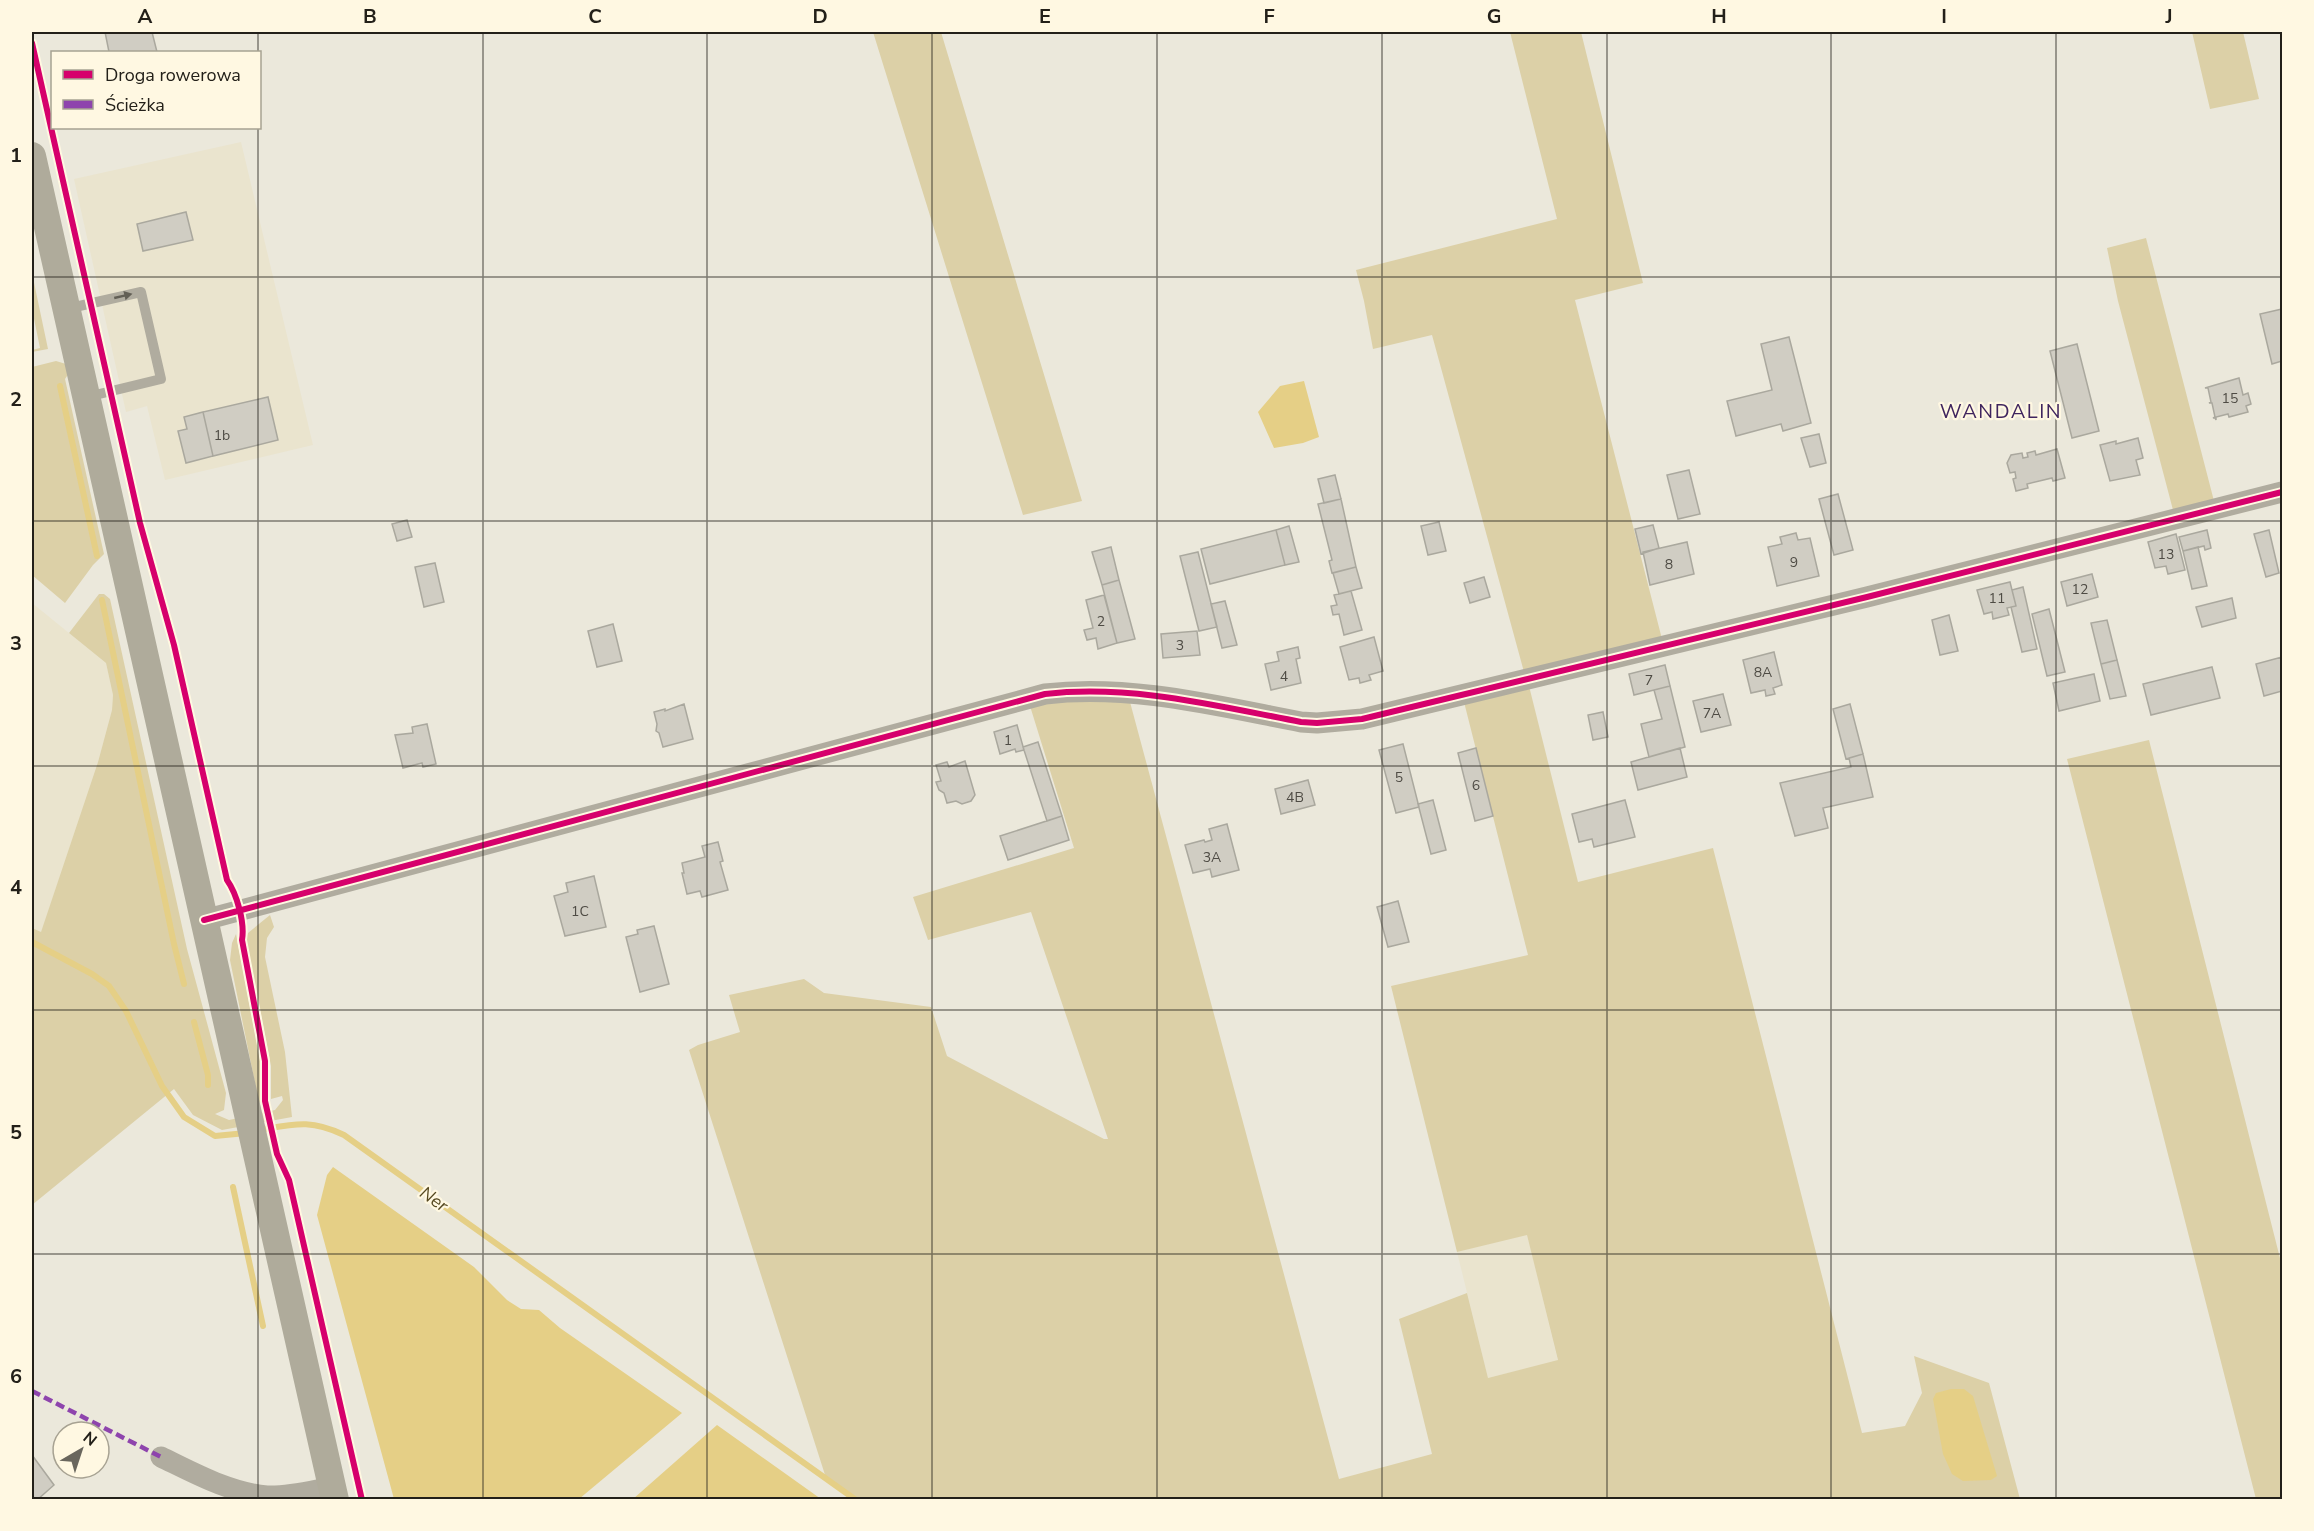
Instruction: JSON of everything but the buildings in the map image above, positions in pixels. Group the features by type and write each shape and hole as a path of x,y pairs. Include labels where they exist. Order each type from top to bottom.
{"main road":[{"path":"32,156 334,1493"}],"street":[{"path":"204,920 1045,694 1076,690 1105,690 1155,695 1301,722 1362,719 1855,600 2283,492"},
{"path":"161,1457 225,1486 251,1494 282,1496 334,1493"}],"lane":[{"path":"66,309 141,292 161,379 87,397"}],"shaded area":[{"path":"873,32 941,32 1082,501 1023,515"},
{"path":"1510,32 1581,32 1643,283 1575,300 1662,639 1524,672 1432,335 1373,349 1356,270 1557,219"},
{"path":"2192,32 2243,32 2259,99 2210,109"},
{"path":"241,142 313,445 165,480 147,406 126,412 74,179"},
{"path":"2146,238 2214,501 2173,510 2118,301 2107,248"},
{"path":"32,273 48,349 32,352 40,348 32,309"},
{"path":"56,361 66,364 69,373 65,379 104,554 65,603 32,575 32,367"},
{"path":"1304,381 1319,437 1303,443 1274,448 1258,412 1280,386"},
{"path":"99,594 104,594 110,599 187,949 226,1093 224,1110 215,1114 229,1120 275,1110 283,1100 282,1096 271,1099 271,1066 246,938 248,933 270,915 274,927 267,938 265,957 285,1052 292,1117 222,1130 193,1115 174,1089 32,1205 32,928 41,932 98,762 112,710 113,695 106,663 69,633"},
{"path":"32,603 106,663 113,695 112,710 98,762 41,933 32,928"},
{"path":"1529,686 1578,882 1713,848 1862,1433 1905,1426 1922,1393 1914,1356 1989,1383 2020,1499 856,1499 826,1478 689,1050 740,1032 729,995 804,979 824,993 931,1007 947,1056 1104,1139 1108,1139 1031,912 928,940 913,897 1074,848 1030,706 1079,700 1130,702 1339,1479 1432,1454 1399,1319 1467,1293 1488,1378 1558,1360 1527,1235 1457,1252 1391,986 1528,955 1464,702"},
{"path":"2149,740 2282,1266 2282,1499 2256,1499 2067,759"},
{"path":"236,934 261,1065 261,1102 259,1103 230,960 232,943"},
{"path":"333,1167 474,1267 507,1300 521,1309 539,1310 560,1328 682,1413 579,1499 394,1499 317,1215 327,1175"},
{"path":"1527,1234 1558,1361 1488,1378 1457,1252"},
{"path":"1951,1389 1964,1389 1973,1396 1997,1476 1991,1480 1963,1481 1952,1474 1943,1454 1933,1399 1936,1393"},
{"path":"717,1425 821,1499 633,1499"}],"waterway":[{"path":"60,386 97,556"},
{"path":"102,600 184,984"},
{"name":"Ner","path":"32,942 92,974 109,986 126,1011 162,1086 184,1117 215,1136 246,1133"},
{"path":"194,1022 208,1075 208,1085"},
{"name":"Ner","path":"259,1130 302,1124 321,1127 344,1135 856,1500"},
{"path":"233,1187 263,1326"}],"marked path":[{"path":"32,1391 161,1457"}],"cycle path":[{"path":"32,43 51,127"},
{"path":"51,129 140,523 174,645 227,880 239,909 242,940 265,1061 265,1101 277,1154 289,1180 362,1500"},
{"path":"204,920 1045,694 1077,692 1142,694 1206,703 1301,722 1362,719 1867,597 2282,492"}],"district":[{"name":"WANDALIN","path":"2001,411"}]}
